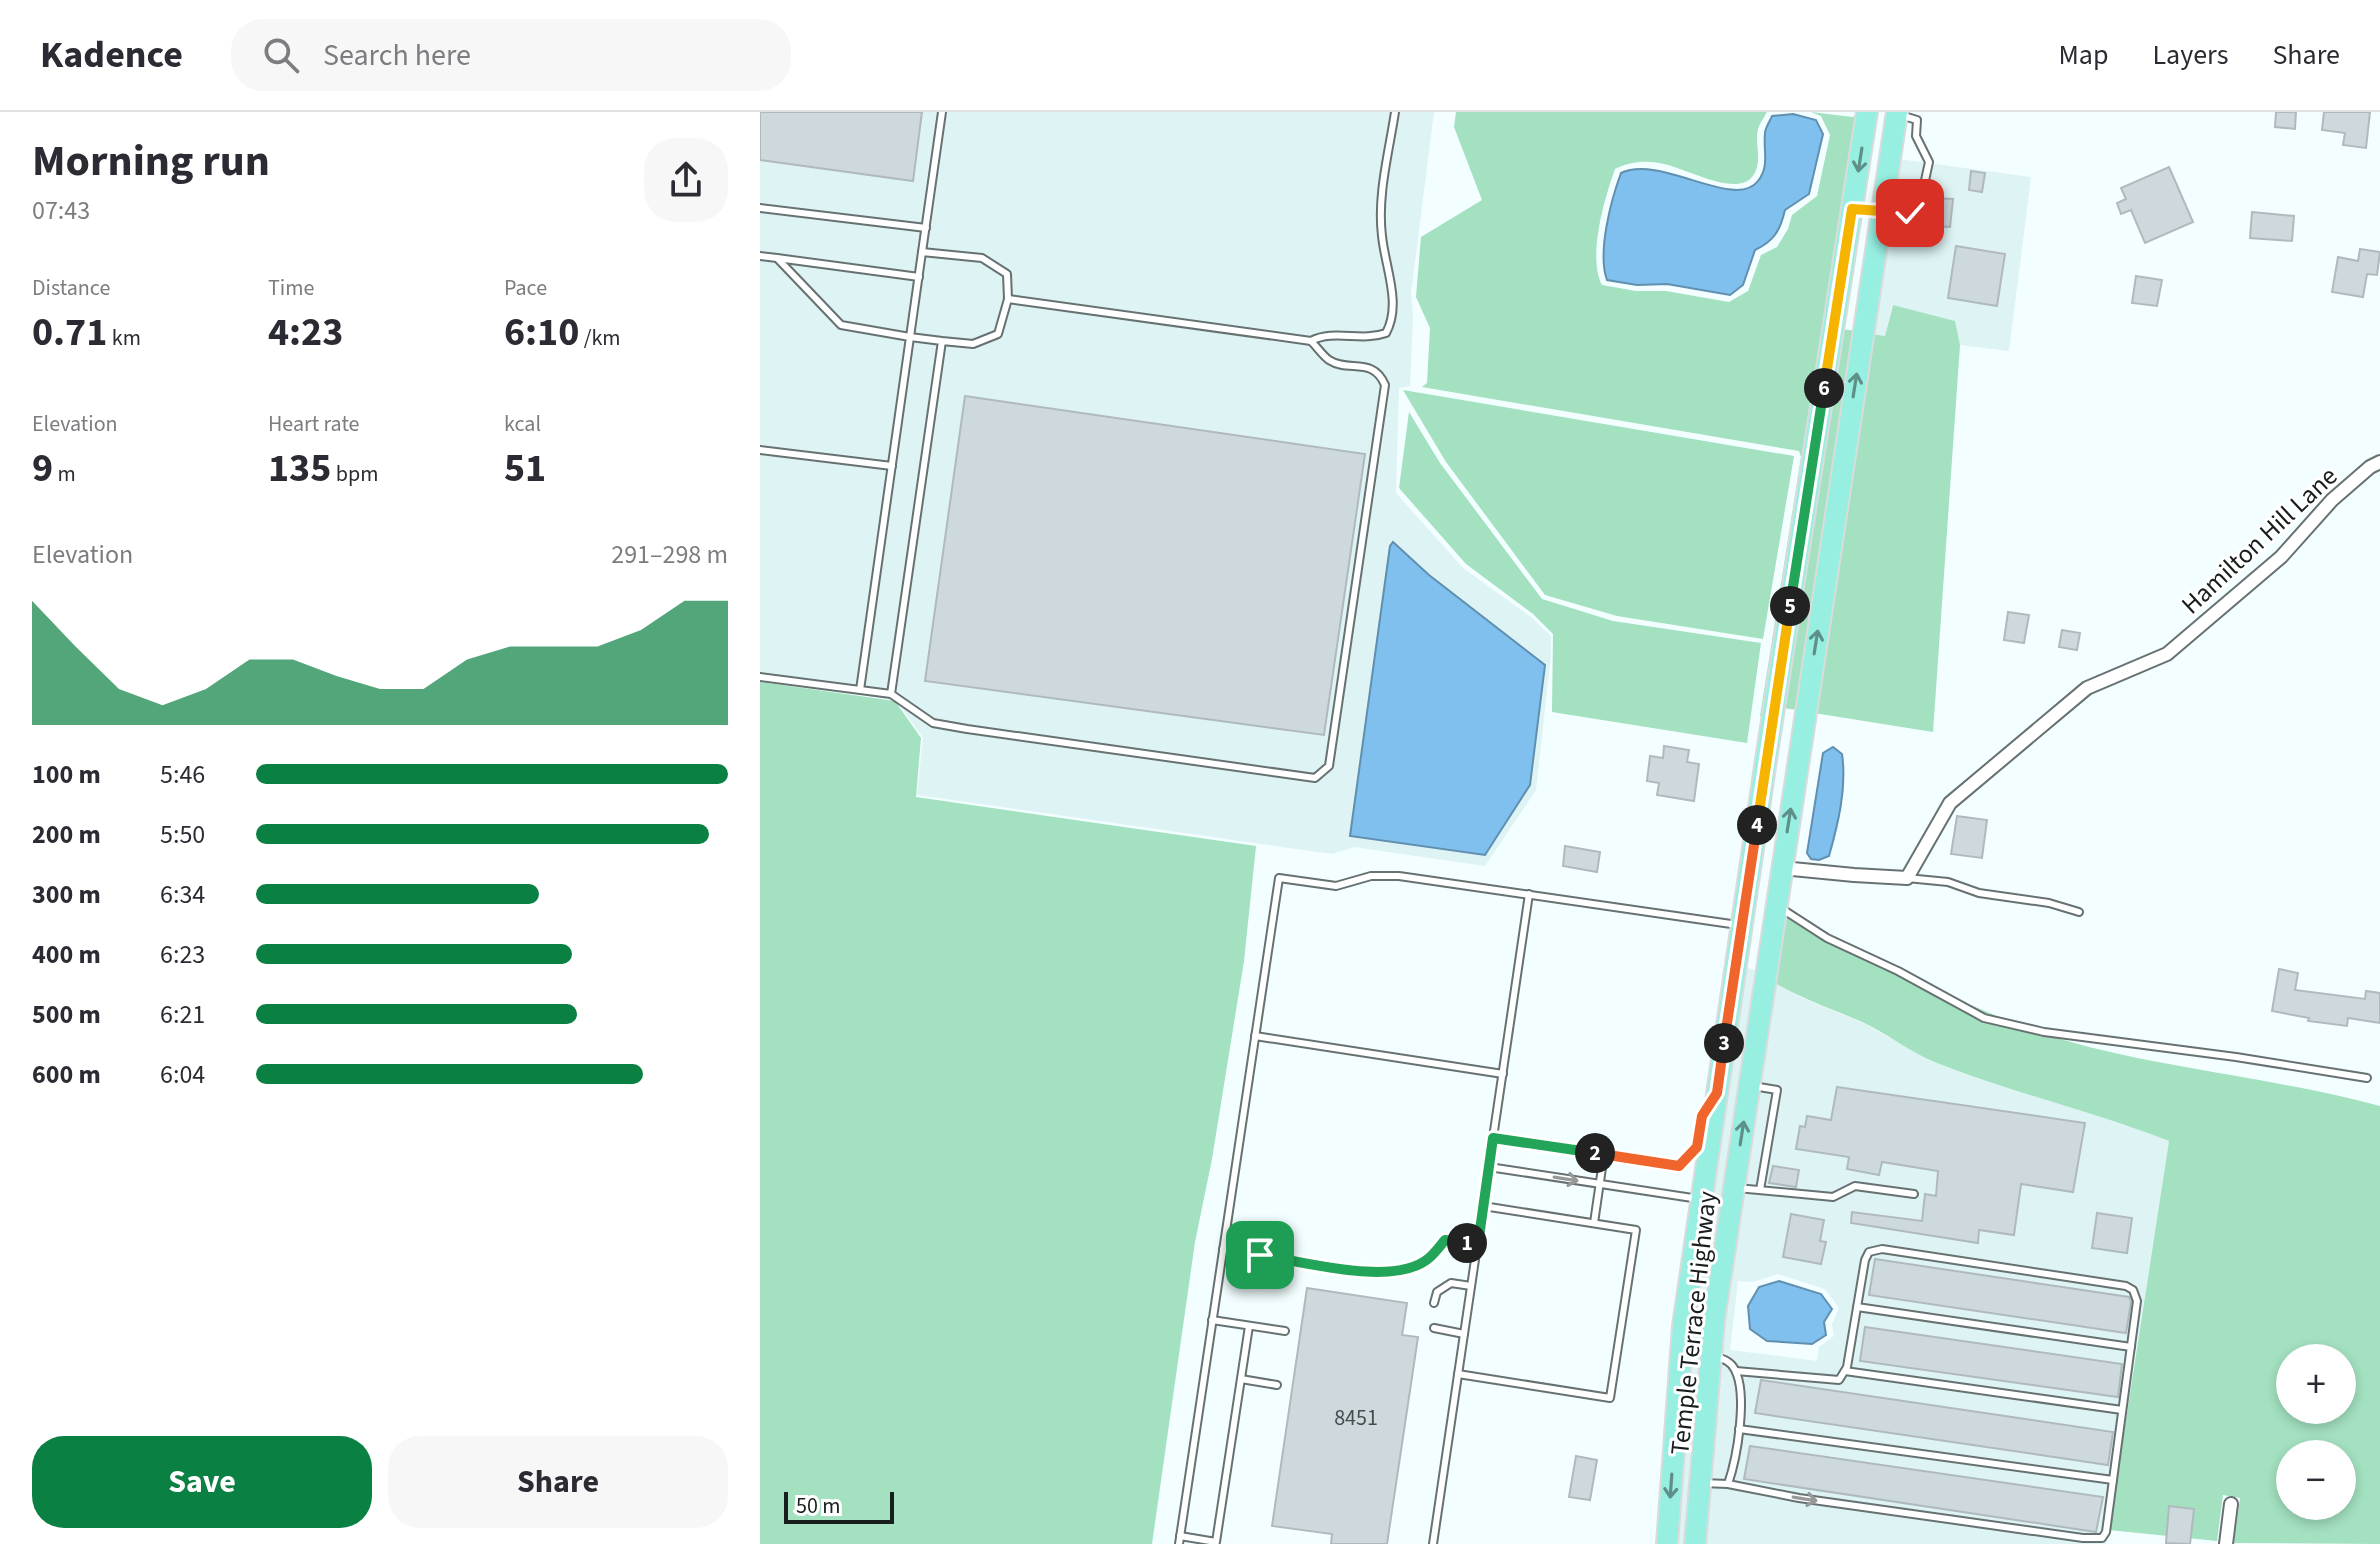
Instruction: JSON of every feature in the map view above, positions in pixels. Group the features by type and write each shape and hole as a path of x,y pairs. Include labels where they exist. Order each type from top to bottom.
{"main road":[{"name":"Temple Terrace Highway","path":"1667,1544 1683,1326 1867,112"},
{"name":"Temple Terrace Highway","path":"1695,1544 1711,1355 1734,1187 1897,113"},
{"path":"1852,209 1881,212"},
{"path":"1774,715 1805,719"}],"street":[{"name":"Hamilton Hill Lane","path":"1907,878 1950,803 2087,688 2167,654 2281,557 2332,500 2380,462"},
{"path":"1782,868 1907,878"},
{"path":"2226,1544 2231,1504"}],"lane":[{"path":"860,690 942,112"},
{"path":"1008,299 1311,341 1323,335 1374,337 1386,333 1391,324 1392,308 1390,276 1382,236 1381,202 1395,112"},
{"path":"1881,212 1910,213 1913,193 1924,185 1929,162 1916,136 1917,120 1897,113"},
{"path":"760,208 926,228"},
{"path":"777,258 841,325 973,344 998,334 1008,299 1007,274 982,258 922,252"},
{"path":"760,256 919,277"},
{"path":"891,694 942,341"},
{"path":"760,677 891,694 933,723 1315,778 1329,766 1385,385 1381,375 1372,369 1331,362 1311,341"},
{"path":"760,450 892,466"},
{"path":"1249,1326 1216,1542 1180,1540 1279,878 1336,886 1371,876 1399,876 1742,925"},
{"path":"1907,878 1948,882 1979,893 2049,903 2079,912"},
{"path":"1433,1544 1529,894"},
{"path":"1776,905 1827,938 1898,971 1984,1018 2044,1032 2367,1078"},
{"path":"1255,1036 1503,1074"},
{"path":"1749,1085 1777,1090 1760,1190"},
{"path":"1493,1138 1679,1166 1697,1147 1702,1116 1717,1093"},
{"path":"1594,1223 1604,1154"},
{"path":"1489,1167 1701,1200"},
{"path":"1734,1187 1833,1197 1855,1186 1914,1194"},
{"path":"1458,1374 1610,1398 1636,1230 1483,1206"},
{"path":"1223,1249 1361,1271 1398,1272 1428,1260 1445,1240 1478,1244"},
{"path":"1702,1483 1728,1484 1799,1498 2083,1538 2102,1538 2106,1532 2137,1301 2133,1290 2126,1286 1882,1249 1869,1252 1865,1260 1845,1371 1839,1380 1736,1371"},
{"path":"1434,1303 1437,1292 1451,1283 1471,1286"},
{"path":"1857,1307 2131,1347"},
{"path":"1212,1320 1285,1331"},
{"path":"1434,1328 1464,1334"},
{"path":"1711,1355 1726,1360 1736,1371 1738,1381 1736,1461 1728,1484"},
{"path":"1845,1371 2122,1410"},
{"path":"1241,1379 1277,1385"},
{"path":"1739,1429 2113,1480"}],"shaded area":[{"path":"760,112 1434,112 1411,294 1410,386 1399,388 1396,493 1463,568 1531,617 1551,636 1536,790 1485,866 1354,847 1332,854 917,795 923,738 896,700 760,680"},
{"path":"1898,159 2031,177 2009,351 1960,345 1955,321 1892,305 1885,336 1871,334"},
{"path":"1744,967 1758,971 1687,1544 1675,1544 1692,1327"},
{"path":"1773,982 1865,1024 1934,1062 2127,1124 2169,1141 2106,1544 1704,1544 1722,1321","holes":["1778,1274 1825,1289 1839,1308 1832,1324 1834,1336 1819,1347 1817,1361 1730,1350 1738,1281 1753,1282"]}],"green space":[{"path":"1456,112 1767,112 1758,129 1758,159 1752,177 1744,182 1723,183 1658,163 1627,164 1615,169 1599,227 1596,259 1602,285 1636,291 1666,291 1729,302 1748,291 1761,255 1777,247 1792,215 1817,196 1830,135 1821,116 1811,112 1858,115 1764,717 1760,716 1801,457 1799,451 1422,387 1427,383 1430,328 1416,297 1421,237 1482,200 1454,127"},
{"path":"1893,305 1955,321 1960,345 1933,732 1814,713 1871,334 1885,336"},
{"path":"1842,329 1855,331 1797,710 1783,708"},
{"path":"1403,390 1794,456 1763,639 1617,616 1545,595 1446,462"},
{"path":"1409,412 1440,463 1542,599 1613,621 1761,643 1747,743 1552,712 1553,634 1533,614 1466,564 1399,488"},
{"path":"760,682 895,701 921,738 916,797 1256,846 1244,961 1212,1159 1195,1242 1152,1544 760,1544"},
{"path":"1789,915 1936,989 2050,1036 2125,1055 2308,1089 2380,1106 2380,1544 2234,1543 2240,1498 2223,1495 2217,1541 2109,1530 2169,1141 1937,1063 1862,1022 1773,982 1782,926"}],"water":[{"path":"1793,114 1816,120 1823,134 1809,194 1785,210 1775,234 1755,250 1743,285 1730,295 1667,284 1637,285 1607,280 1604,241 1621,173 1637,169 1656,170 1715,187 1733,190 1747,188 1758,181 1764,170 1765,131 1772,116"},
{"path":"1393,542 1429,575 1545,665 1530,785 1485,855 1350,836"},
{"path":"1833,747 1842,754 1843,767 1838,819 1829,856 1811,859 1807,853 1823,753"},
{"path":"1779,1281 1821,1294 1832,1309 1824,1322 1826,1335 1812,1344 1767,1341 1750,1329 1748,1306 1759,1287"}],"building":[{"path":"760,112 922,112 913,181 760,160"},
{"path":"2276,112 2296,112 2295,129 2275,127"},
{"path":"2324,112 2370,112 2366,148 2343,145 2345,133 2322,130"},
{"path":"2169,167 2193,222 2145,243 2131,210 2121,214 2117,203 2126,199 2121,188"},
{"path":"1971,171 1985,173 1982,192 1969,190"},
{"path":"1930,198 1953,199 1950,227 1928,226"},
{"path":"2252,212 2294,216 2292,241 2250,238"},
{"path":"1956,246 2005,254 1997,306 1948,298"},
{"path":"2360,249 2380,252 2377,275 2367,274 2363,297 2332,292 2338,257 2358,261"},
{"path":"2136,276 2162,280 2157,306 2132,303"},
{"path":"965,396 1365,454 1324,735 925,681"},
{"path":"2008,612 2029,615 2024,643 2004,640"},
{"path":"2062,630 2080,633 2077,650 2059,647"},
{"path":"1664,746 1689,750 1687,762 1699,764 1694,801 1657,795 1659,783 1647,781 1650,756 1663,758"},
{"path":"1957,816 1987,820 1982,858 1951,854"},
{"path":"1565,846 1600,852 1597,872 1563,866"},
{"path":"2279,969 2298,973 2295,990 2365,999 2366,991 2380,993 2380,1023 2348,1018 2347,1026 2308,1021 2309,1018 2272,1011"},
{"path":"1837,1087 2085,1123 2073,1192 2021,1184 2014,1235 1979,1230 1978,1243 1851,1223 1852,1212 1922,1221 1925,1194 1936,1196 1938,1171 1882,1162 1879,1175 1847,1169 1849,1157 1796,1149 1800,1126 1805,1127 1807,1116 1831,1120"},
{"path":"1773,1166 1799,1170 1796,1187 1769,1183"},
{"path":"2097,1213 2132,1218 2127,1253 2092,1248"},
{"path":"1791,1214 1824,1220 1820,1241 1826,1242 1821,1264 1783,1257"},
{"path":"1875,1259 2129,1297 2131,1302 2126,1333 1869,1295"},
{"path":"1307,1288 1407,1303 1402,1335 1418,1337 1387,1544 1331,1544 1332,1534 1272,1526"},
{"path":"1865,1327 2122,1364 2118,1397 1860,1361"},
{"path":"1761,1380 2113,1432 2108,1465 1755,1413"},
{"path":"1750,1446 2103,1497 2096,1532 1744,1479"},
{"path":"1576,1456 1597,1460 1590,1500 1569,1497"},
{"path":"2169,1506 2194,1509 2190,1544 2166,1543"}],"route":[{"path":"1260,1255 1361,1271 1398,1272 1428,1260 1445,1240 1478,1244 1493,1138 1679,1166 1697,1147 1702,1116 1717,1093 1852,209 1910,213"}]}
